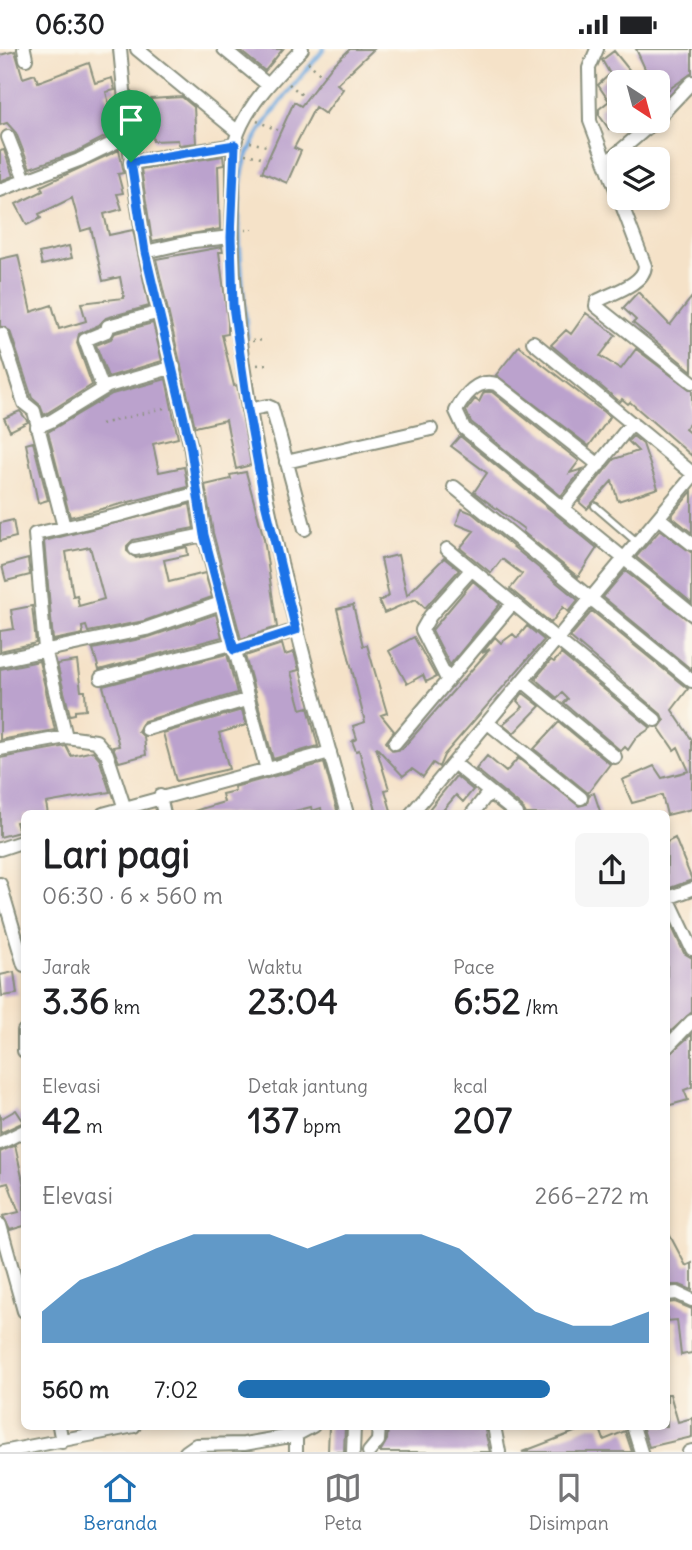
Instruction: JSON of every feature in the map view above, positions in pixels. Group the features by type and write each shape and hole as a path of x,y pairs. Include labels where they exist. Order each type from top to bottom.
{"street":[{"path":"120,49 131,162 145,252 174,367 204,535 267,769"},
{"path":"137,49 238,143"},
{"path":"224,49 268,85"},
{"path":"302,49 268,85 238,143 231,237 233,306 264,498 296,630 346,810"},
{"path":"597,49 589,68 590,121 646,266 645,272 638,280 597,301 597,309 692,382"},
{"path":"670,105 692,82"},
{"path":"606,163 641,133"},
{"path":"0,190 79,160 128,136"},
{"path":"8,138 25,180"},
{"path":"131,162 238,143"},
{"path":"145,252 194,241 231,237"},
{"path":"103,389 85,340 107,331 108,326 160,312"},
{"path":"2,334 24,403 34,411 64,527"},
{"path":"415,810 456,764 692,475 533,342"},
{"path":"37,427 103,389 129,378 174,367"},
{"path":"599,464 496,384 482,383 461,401 456,411 464,428 692,614"},
{"path":"248,410 267,406 272,408 305,529"},
{"path":"563,508 632,423"},
{"path":"286,462 431,429"},
{"path":"454,487 692,681"},
{"path":"66,737 45,649 34,535 198,493"},
{"path":"659,518 692,544"},
{"path":"135,549 204,535"},
{"path":"447,549 555,641 655,720"},
{"path":"447,679 422,630 471,570"},
{"path":"0,660 146,629 221,603"},
{"path":"394,743 513,603"},
{"path":"101,678 296,630"},
{"path":"523,681 615,757"},
{"path":"148,729 246,699"},
{"path":"488,723 581,798"},
{"path":"0,749 66,737 96,741 102,745 124,806"},
{"path":"114,810 330,752"},
{"path":"456,764 512,810"},
{"path":"474,810 489,792"},
{"path":"160,796 163,810"},
{"path":"0,849 21,842"},
{"path":"0,884 21,955"},
{"path":"670,896 692,889"},
{"path":"670,903 692,949"},
{"path":"670,1044 692,1021"},
{"path":"0,1143 21,1132"},
{"path":"0,1225 5,1262 21,1303"},
{"path":"670,1294 677,1293 692,1300"},
{"path":"60,1430 62,1442"},
{"path":"3,1452 46,1449 62,1442 116,1430"},
{"path":"186,1452 196,1445 244,1448 296,1435 305,1430"},
{"path":"353,1452 354,1430"},
{"path":"369,1452 378,1441 379,1430"},
{"path":"495,1430 499,1452"},
{"path":"634,1430 641,1452"},
{"path":"296,1435 296,1452"}],"lane":[{"path":"595,506 638,543"}],"path":[{"path":"307,62 320,74"},
{"path":"289,84 301,94"},
{"path":"261,123 275,129"},
{"path":"250,142 269,147"},
{"path":"238,143 264,158"},
{"path":"251,341 265,340"},
{"path":"255,365 266,364"},
{"path":"101,424 181,403"}],"building":[{"path":"238,49 283,49 265,71"},
{"path":"350,49 374,49 337,84 343,89 325,114 315,107 294,148 301,151 287,183 262,172 294,102 301,106 331,67"},
{"path":"636,49 692,49 692,73 670,89 670,70 646,70"},
{"path":"15,51 23,78 35,74 38,82 89,63 95,83 112,78 115,90 106,92 116,131 76,152 30,168 16,133 7,123 0,125 0,55"},
{"path":"614,51 629,70 608,70 602,60"},
{"path":"607,77 607,98 598,85"},
{"path":"182,97 194,107 196,143 179,145 178,140 153,141 151,99"},
{"path":"607,103 607,126 599,115 599,109"},
{"path":"4,150 13,176 0,181 0,151"},
{"path":"119,150 124,173 118,174 123,193 117,194 122,209 104,214 109,235 133,230 149,306 106,318 99,325 79,334 77,343 92,385 44,415 40,405 32,398 10,331 0,326 0,259 18,255 31,312 52,305 59,329 86,321 81,303 124,298 120,277 103,281 91,228 81,231 72,198 39,214 41,218 27,225 16,204 43,191 41,186"},
{"path":"223,156 224,165 218,166 220,229 152,241 141,169"},
{"path":"69,246 72,258 42,265 39,253"},
{"path":"222,247 223,252 219,252 228,334 222,335 234,386 237,385 251,465 236,469 226,420 195,427 156,259"},
{"path":"638,292 670,325 692,297 692,371 633,323 636,320 623,308"},
{"path":"586,313 616,335 600,356 621,369 636,349 692,391 692,420 685,429 692,435 692,456 630,402 628,404 622,399 620,402 551,345 566,330 571,334"},
{"path":"153,323 162,361 108,377 96,345 111,339 115,333"},
{"path":"519,346 610,417 589,446 496,375"},
{"path":"166,379 178,438 153,444 159,472 184,467 188,487 70,517 48,432 112,394"},
{"path":"484,392 492,392 579,461 570,473 583,469 561,496 471,422 466,411 475,399 479,402"},
{"path":"20,411 28,422 10,431 4,418"},
{"path":"460,436 597,548 578,577 523,532 524,529 474,492 487,473 451,446"},
{"path":"633,436 643,444 658,488 618,501 612,481 587,509 579,502 614,459 638,451 628,441"},
{"path":"33,442 48,500 38,503 26,444"},
{"path":"246,472 264,539 277,627 241,639 213,533 205,485 231,479 230,475"},
{"path":"692,491 692,533 671,516"},
{"path":"190,504 194,528 133,540 127,546 127,551 136,558 187,547 188,555 164,560 169,582 205,573 212,597 144,621 88,632 86,626 82,627 83,634 53,640 44,541","holes":["90,547 104,599 79,606 77,595 73,596 66,552"]},
{"path":"462,509 472,513 578,600 568,612 563,607 551,623 510,589 522,574 502,559 491,573 460,548 474,531 456,524"},
{"path":"13,520 16,537 0,541 0,523"},
{"path":"660,530 692,553 692,603 636,557"},
{"path":"398,555 407,595 444,558 459,570 425,608 416,599 384,613 379,601 389,596 381,559"},
{"path":"28,559 30,575 6,581 2,566"},
{"path":"625,571 692,623 692,670 603,597"},
{"path":"473,581 500,604 450,665 432,630"},
{"path":"353,605 363,646 367,645 387,713 381,715 394,731 386,742 393,751 402,749 490,649 482,653 495,637 501,643 513,634 517,638 527,626 544,640 444,755 439,767 433,763 423,777 412,769 403,776 376,747 389,789 385,790 391,810 376,810 359,750 356,751 352,741 357,739 353,726 365,722 337,609"},
{"path":"32,606 36,643 0,651 0,631 14,629 11,610"},
{"path":"592,611 688,689 672,710 692,740 692,809 670,814 670,810 666,810 662,795 632,803 622,780 654,766 662,778 689,771 678,747 674,750 659,728 664,721 661,714 570,637"},
{"path":"216,614 222,637 99,670 93,649 149,637"},
{"path":"414,637 436,677 426,682 423,675 407,684 389,651"},
{"path":"282,644 285,655 294,652 299,670 291,672 301,709 308,707 318,746 273,759 245,656"},
{"path":"227,654 237,693 144,721 138,731 144,737 146,755 119,762 113,747 119,746 103,686"},
{"path":"561,654 651,728 636,738 628,750 625,747 621,751 564,703 568,699 562,693 557,698 535,679 551,660 554,662"},
{"path":"39,661 55,730 0,740 0,669"},
{"path":"77,661 81,691 85,691 86,710 75,711 75,714 70,715 57,664"},
{"path":"523,693 540,706 514,733 503,724 523,707 517,701"},
{"path":"242,710 246,725 219,733 229,769 176,781 163,733"},
{"path":"559,722 610,764 588,793 534,749"},
{"path":"66,746 71,756 93,751 99,758 110,792 46,803 47,810 21,810 21,821 16,822 19,832 0,837 0,758"},
{"path":"487,756 506,772 518,758 579,806 587,804 589,795 594,793 600,810 524,810 476,769"},
{"path":"324,763 337,810 312,810 311,807 299,810 197,810 224,802 222,794 235,791 234,787"},
{"path":"456,776 473,790 463,802 456,795 443,810 428,810"},
{"path":"675,838 692,880 670,888 670,840"},
{"path":"670,923 684,953 692,958 692,1012 670,1032"},
{"path":"14,972 17,994 2,996 0,975"},
{"path":"692,1034 692,1087 684,1090 688,1100 670,1105 670,1053"},
{"path":"16,1110 21,1123 0,1133 0,1115 2,1118"},
{"path":"15,1145 21,1172 21,1227 10,1230 3,1216 19,1212 8,1183 0,1185 0,1152"},
{"path":"670,1236 686,1266 692,1263 692,1290 680,1285 670,1285"},
{"path":"670,1303 692,1309 692,1353 681,1355 677,1320 670,1321"},
{"path":"670,1394 678,1422 692,1418 692,1437 649,1447 643,1430 670,1430"},
{"path":"329,1430 345,1430 344,1452 328,1452"},
{"path":"388,1430 485,1430 490,1452 380,1452 387,1440"},
{"path":"580,1430 600,1430 604,1440 625,1431 632,1452 522,1452"}],"waterway":[{"path":"247,337 239,222 239,198 246,159 270,116 324,49"}],"route":[{"path":"235,145 231,237 233,306 264,498 296,630 234,650 204,535 190,444 145,252 131,162 235,145"}]}
